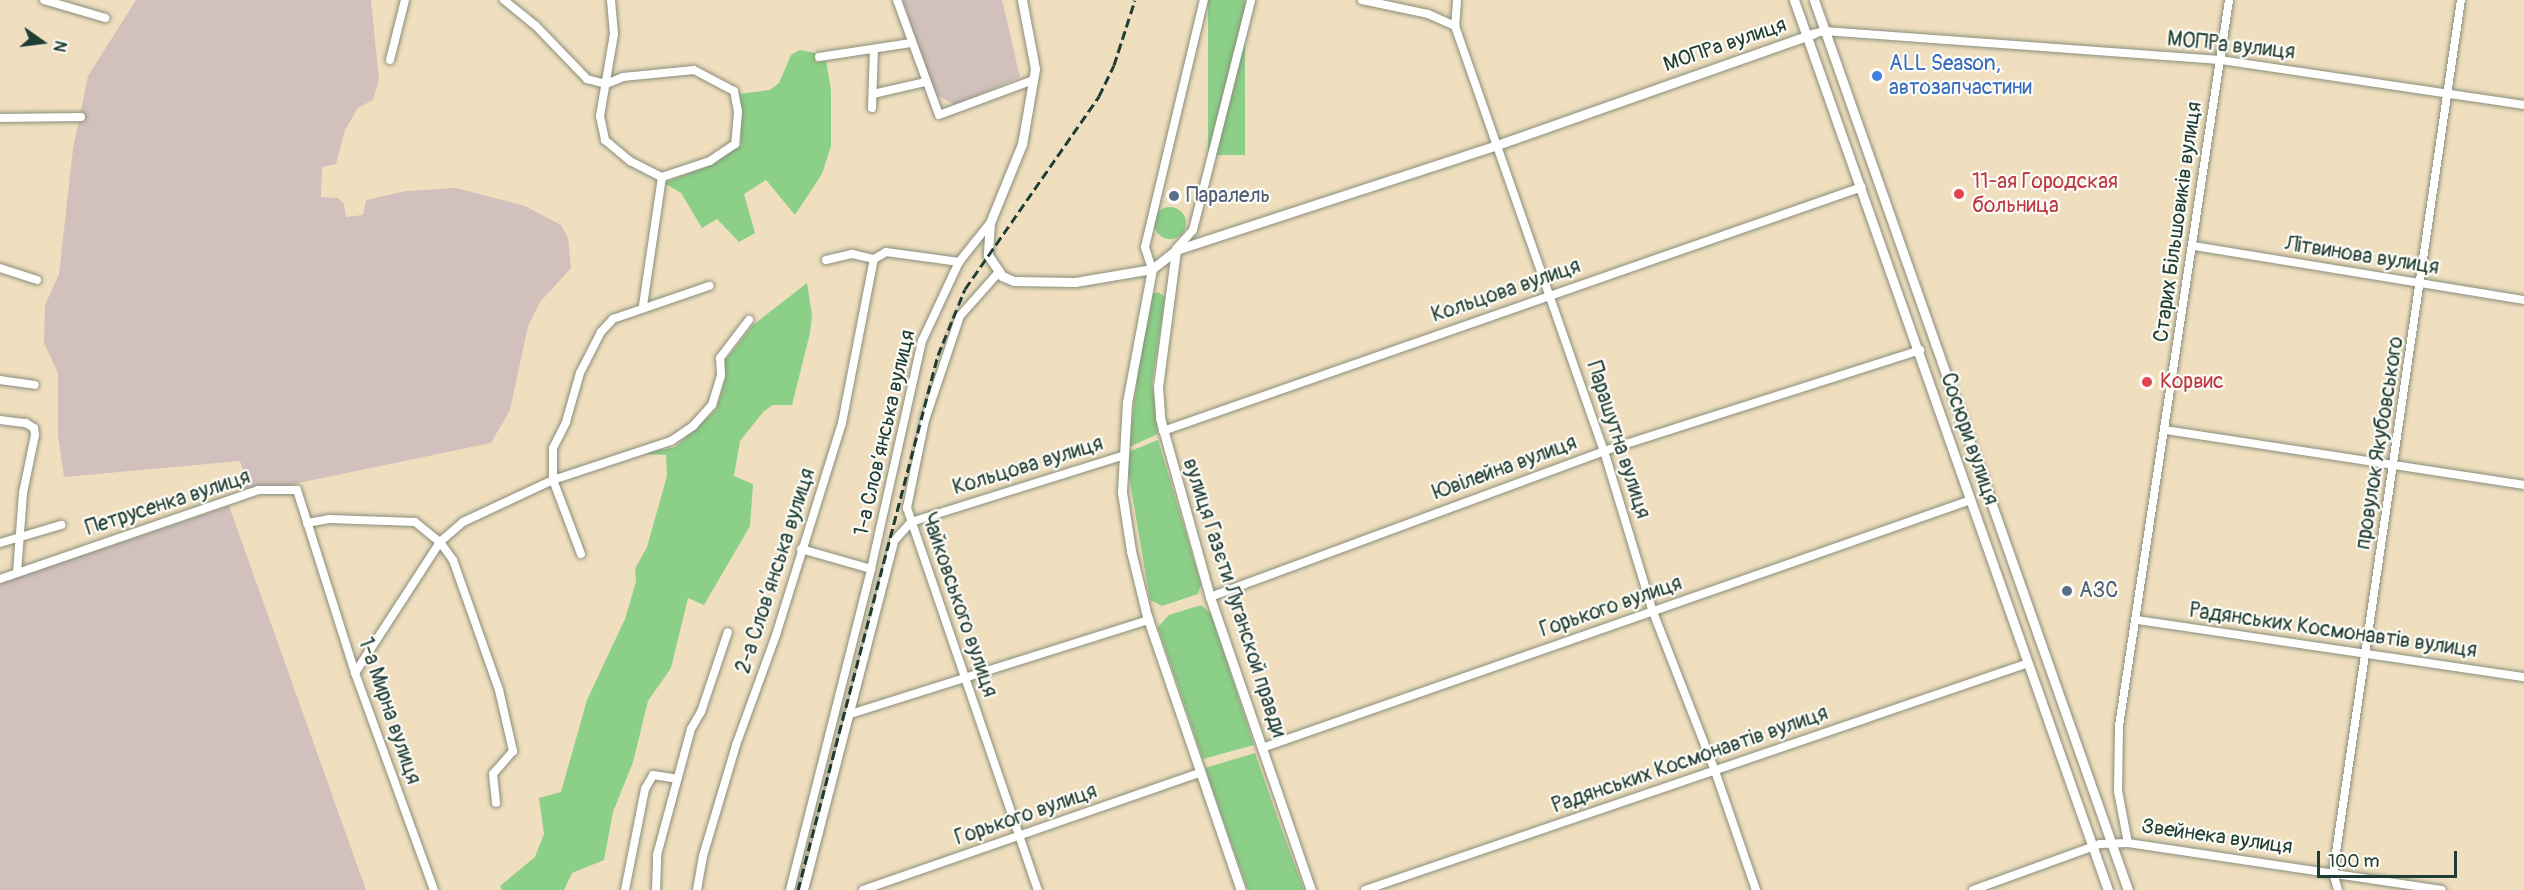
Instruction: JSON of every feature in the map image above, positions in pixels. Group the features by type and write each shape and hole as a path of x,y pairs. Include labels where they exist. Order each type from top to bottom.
{"street":[{"path":"44,0 105,18"},
{"path":"390,60 405,0"},
{"path":"504,0 536,26 587,79 606,84 623,77 694,70 734,91 738,112 735,144 710,161 662,177 630,161 605,140 600,116 606,84 614,34 611,0"},
{"path":"897,0 925,82 939,115 1033,80"},
{"name":"1-а Слов’янська вулиця","path":"790,890 871,569 922,341 958,262 990,223 1022,144 1033,80 1033,48 1022,0"},
{"path":"1204,0 1144,247 1152,269 1126,402 1122,456 1131,551 1149,620 1241,890"},
{"name":"вулиця Газєти Луганской правди","path":"1251,0 1192,230 1176,250 1158,386 1163,430 1210,597 1311,890"},
{"path":"1362,0 1428,14 1455,26"},
{"name":"Парашутна вулиця","path":"1457,0 1455,26 1604,450 1653,612 1715,771 1756,890"},
{"name":"Сосюри вулиця","path":"1794,0 1809,35 1920,350 2026,664 2094,846 2108,890"},
{"name":"Сосюри вулиця","path":"1814,0 2128,890"},
{"name":"Старих Більшовиків вулиця","path":"2128,843 2118,791 2119,726 2137,620 2229,0"},
{"name":"провулок Якубовського","path":"2338,890 2333,873 2422,285 2461,0"},
{"name":"МОПРа вулиця","path":"1176,250 1497,145 1824,31 2220,60 2524,105"},
{"path":"819,57 911,43"},
{"path":"872,108 874,49"},
{"path":"873,94 925,82"},
{"path":"0,118 81,117"},
{"path":"643,306 662,177"},
{"name":"Кольцова вулиця","path":"1163,430 1862,187"},
{"path":"990,223 988,255 999,272 1014,281 1075,282 1152,269 1176,250"},
{"name":"Літвинова вулиця","path":"2193,246 2524,300"},
{"path":"826,260 852,254 874,258 886,252 958,262"},
{"name":"2-а Слов’янська вулиця","path":"697,890 736,745 776,635 842,423 874,258"},
{"path":"0,268 37,280"},
{"name":"Чайковського вулиця","path":"999,272 960,316 925,420 907,508 1038,890"},
{"path":"581,554 553,480 553,448 590,352 614,319 643,306 709,286"},
{"path":"355,673 440,542 463,522 553,480 671,441 693,426 712,405 721,375 720,358 749,320"},
{"name":"Ювілейна вулиця","path":"1210,597 1604,450 1920,350"},
{"path":"0,380 34,385"},
{"path":"0,420 33,428 17,573"},
{"path":"2165,430 2524,485"},
{"name":"Кольцова вулиця","path":"911,522 1122,456"},
{"name":"Петрусенка вулиця","path":"0,579 258,490 297,490 314,543"},
{"name":"Горького вулиця","path":"1262,748 1971,500"},
{"path":"307,523 329,519 415,522 440,542 453,560 504,706 513,751 493,774 496,803"},
{"path":"804,890 847,715 894,541 911,522"},
{"path":"0,543 61,525"},
{"name":"1-а Мирна вулиця","path":"314,543 355,673 434,890"},
{"path":"801,549 871,569"},
{"path":"847,715 966,680 1149,620"},
{"name":"Радянських Космонавтів вулиця","path":"2137,620 2524,677"},
{"path":"656,890 657,855 677,779 691,729 701,712 728,632"},
{"name":"Радянських Космонавтів вулиця","path":"1365,890 2026,664"},
{"name":"Горького вулиця","path":"863,890 1201,772"},
{"path":"625,890 645,789 653,775 677,779"},
{"path":"1972,890 2094,846 2128,843"},
{"name":"Звейнека вулиця","path":"2128,843 2442,890"}],"shaded area":[{"path":"136,0 371,0 379,80 373,100 358,108 345,130 336,164 322,167 321,197 338,198 344,204 346,217 363,215 366,200 406,191 456,188 525,206 561,225 568,238 571,268 540,302 528,326 510,410 491,443 284,486 243,489 247,484 240,461 64,477 58,436 58,373 44,343 45,305 59,274 73,149 88,76"},
{"path":"903,0 1002,0 1020,77 955,105 935,94"},
{"path":"229,506 366,890 0,890 0,583"}],"green space":[{"path":"1208,0 1245,0 1245,155 1208,155"},
{"path":"800,50 815,53 815,62 826,61 831,90 831,146 822,174 795,215 766,180 744,194 755,233 739,242 717,219 702,228 681,193 664,183 713,164 741,145 739,94 770,90 779,83 791,55"},
{"path":"1170,207 1181,212 1186,223 1181,234 1170,239 1159,234 1154,223 1159,212"},
{"path":"807,283 812,315 810,333 792,405 773,405 764,411 740,441 734,476 753,484 750,526 704,605 688,598 671,668 648,701 633,762 613,812 604,860 572,873 564,890 502,890 500,886 535,857 544,834 539,798 561,792 587,700 625,619 636,582 635,569 647,547 667,476 666,455 642,454 675,447 716,410 725,381 725,361 753,325"},
{"path":"1158,292 1165,297 1152,382 1158,434 1129,447 1140,356 1153,294"},
{"path":"1158,440 1201,584 1198,594 1162,606 1150,600 1128,470 1128,452"},
{"path":"1201,605 1211,614 1254,745 1203,759 1158,627 1169,615"},
{"path":"1255,753 1304,890 1248,890 1205,768"}],"railway":[{"path":"798,890 938,355 965,289 1099,96 1114,65 1135,0"}],"place":[{"name":"ALL Season, автозапчастини","path":"1877,76"},
{"name":"11-ая Городская больница","path":"1959,194"},
{"name":"Паралель","path":"1174,196"},
{"name":"Корвис","path":"2147,382"},
{"name":"АЗС","path":"2067,591"}]}
